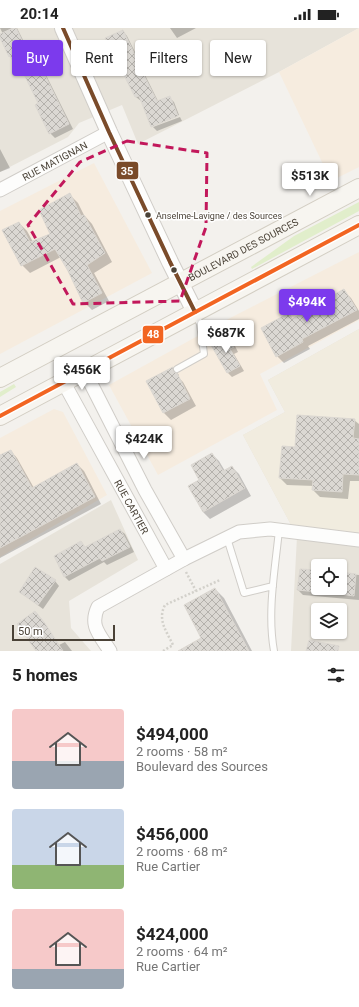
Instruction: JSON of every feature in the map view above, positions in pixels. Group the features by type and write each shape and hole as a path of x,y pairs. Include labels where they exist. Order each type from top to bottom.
{"main road":[{"name":"BOULEVARD DES SOURCES","path":"0,378 359,188"},
{"path":"0,416 359,225"}],"street":[{"path":"67,29 109,132 195,312"},
{"name":"RUE MATIGNAN","path":"0,190 109,132"},
{"name":"RUE CARTIER","path":"85,372 182,560"},
{"name":"RUE CARTIER","path":"64,383 166,569"},
{"path":"110,651 95,626 94,615 98,606 182,560 239,532 270,529 359,540"}],"lane":[{"path":"177,369 204,354 200,324 195,312"},
{"path":"274,651 272,638 272,586 279,530"},
{"path":"227,538 244,594 272,586"}],"path":[{"path":"182,560 196,591"},
{"path":"163,651 173,645 162,622 161,612 165,605 220,580"}],"highlighted area":[{"path":"127,141 207,153 206,227 180,301 73,304 28,225 80,162"}],"shaded area":[{"path":"0,28 359,28 279,72 138,144 122,105 79,123 68,137 0,172"},
{"path":"359,28 359,167 331,181 279,72"},
{"path":"94,163 152,273 0,354 0,211"},
{"path":"359,252 359,320 260,374 277,410 158,475 109,385 232,317"},
{"path":"359,329 359,651 291,651 297,536 243,435 285,412 268,380"},
{"path":"359,329 359,541 297,536 243,435 285,412 268,380"},
{"path":"54,409 63,412 107,495 0,557 0,438"},
{"path":"111,500 138,560 69,601 71,628 91,651 0,651 0,564"}],"green space":[{"path":"359,202 359,211 252,269 251,267 294,236"},
{"path":"14,384 16,387 0,397 0,392"}],"building":[{"path":"16,28 22,40 12,40 12,59 10,56 9,57 0,38 0,34"},
{"path":"123,30 135,55 135,76 144,76 157,101 170,96 178,116 151,127 139,96 135,97 124,76 127,76 127,40 106,40 105,38"},
{"path":"25,76 45,76 69,124 49,134 35,105 38,103"},
{"path":"70,193 81,216 84,215 105,253 87,265 102,293 83,303 68,271 55,249 21,266 2,230 19,222 30,242 50,234 39,210"},
{"path":"344,289 357,310 302,339 303,342 276,357 261,328 289,313 292,319"},
{"path":"228,336 234,347 230,349 240,366 227,373 211,345"},
{"path":"173,367 173,371 177,373 190,399 163,413 146,381"},
{"path":"297,415 355,419 353,438 359,439 359,475 343,474 342,492 312,490 313,480 279,478 282,446 295,447"},
{"path":"11,450 32,488 77,463 95,497 0,548 0,455"},
{"path":"212,453 223,471 232,466 245,488 203,512 188,486 199,480 191,465"},
{"path":"120,529 130,547 102,561 100,558 64,577 54,556 81,541 85,547"},
{"path":"35,567 56,580 38,605 19,592"},
{"path":"300,569 311,570 311,591 297,590"},
{"path":"347,573 356,574 354,596 347,595"},
{"path":"215,588 249,651 178,651 201,638 184,605"},
{"path":"35,611 63,651 36,651 17,624"},
{"path":"309,640 339,646 338,651 306,651"}],"transit line":[{"name":"35","path":"63,28 109,132 195,312"},
{"name":"48","path":"0,416 359,225"}],"place":[{"name":"Anselme-Lavigne / des Sources","path":"148,215"}]}
